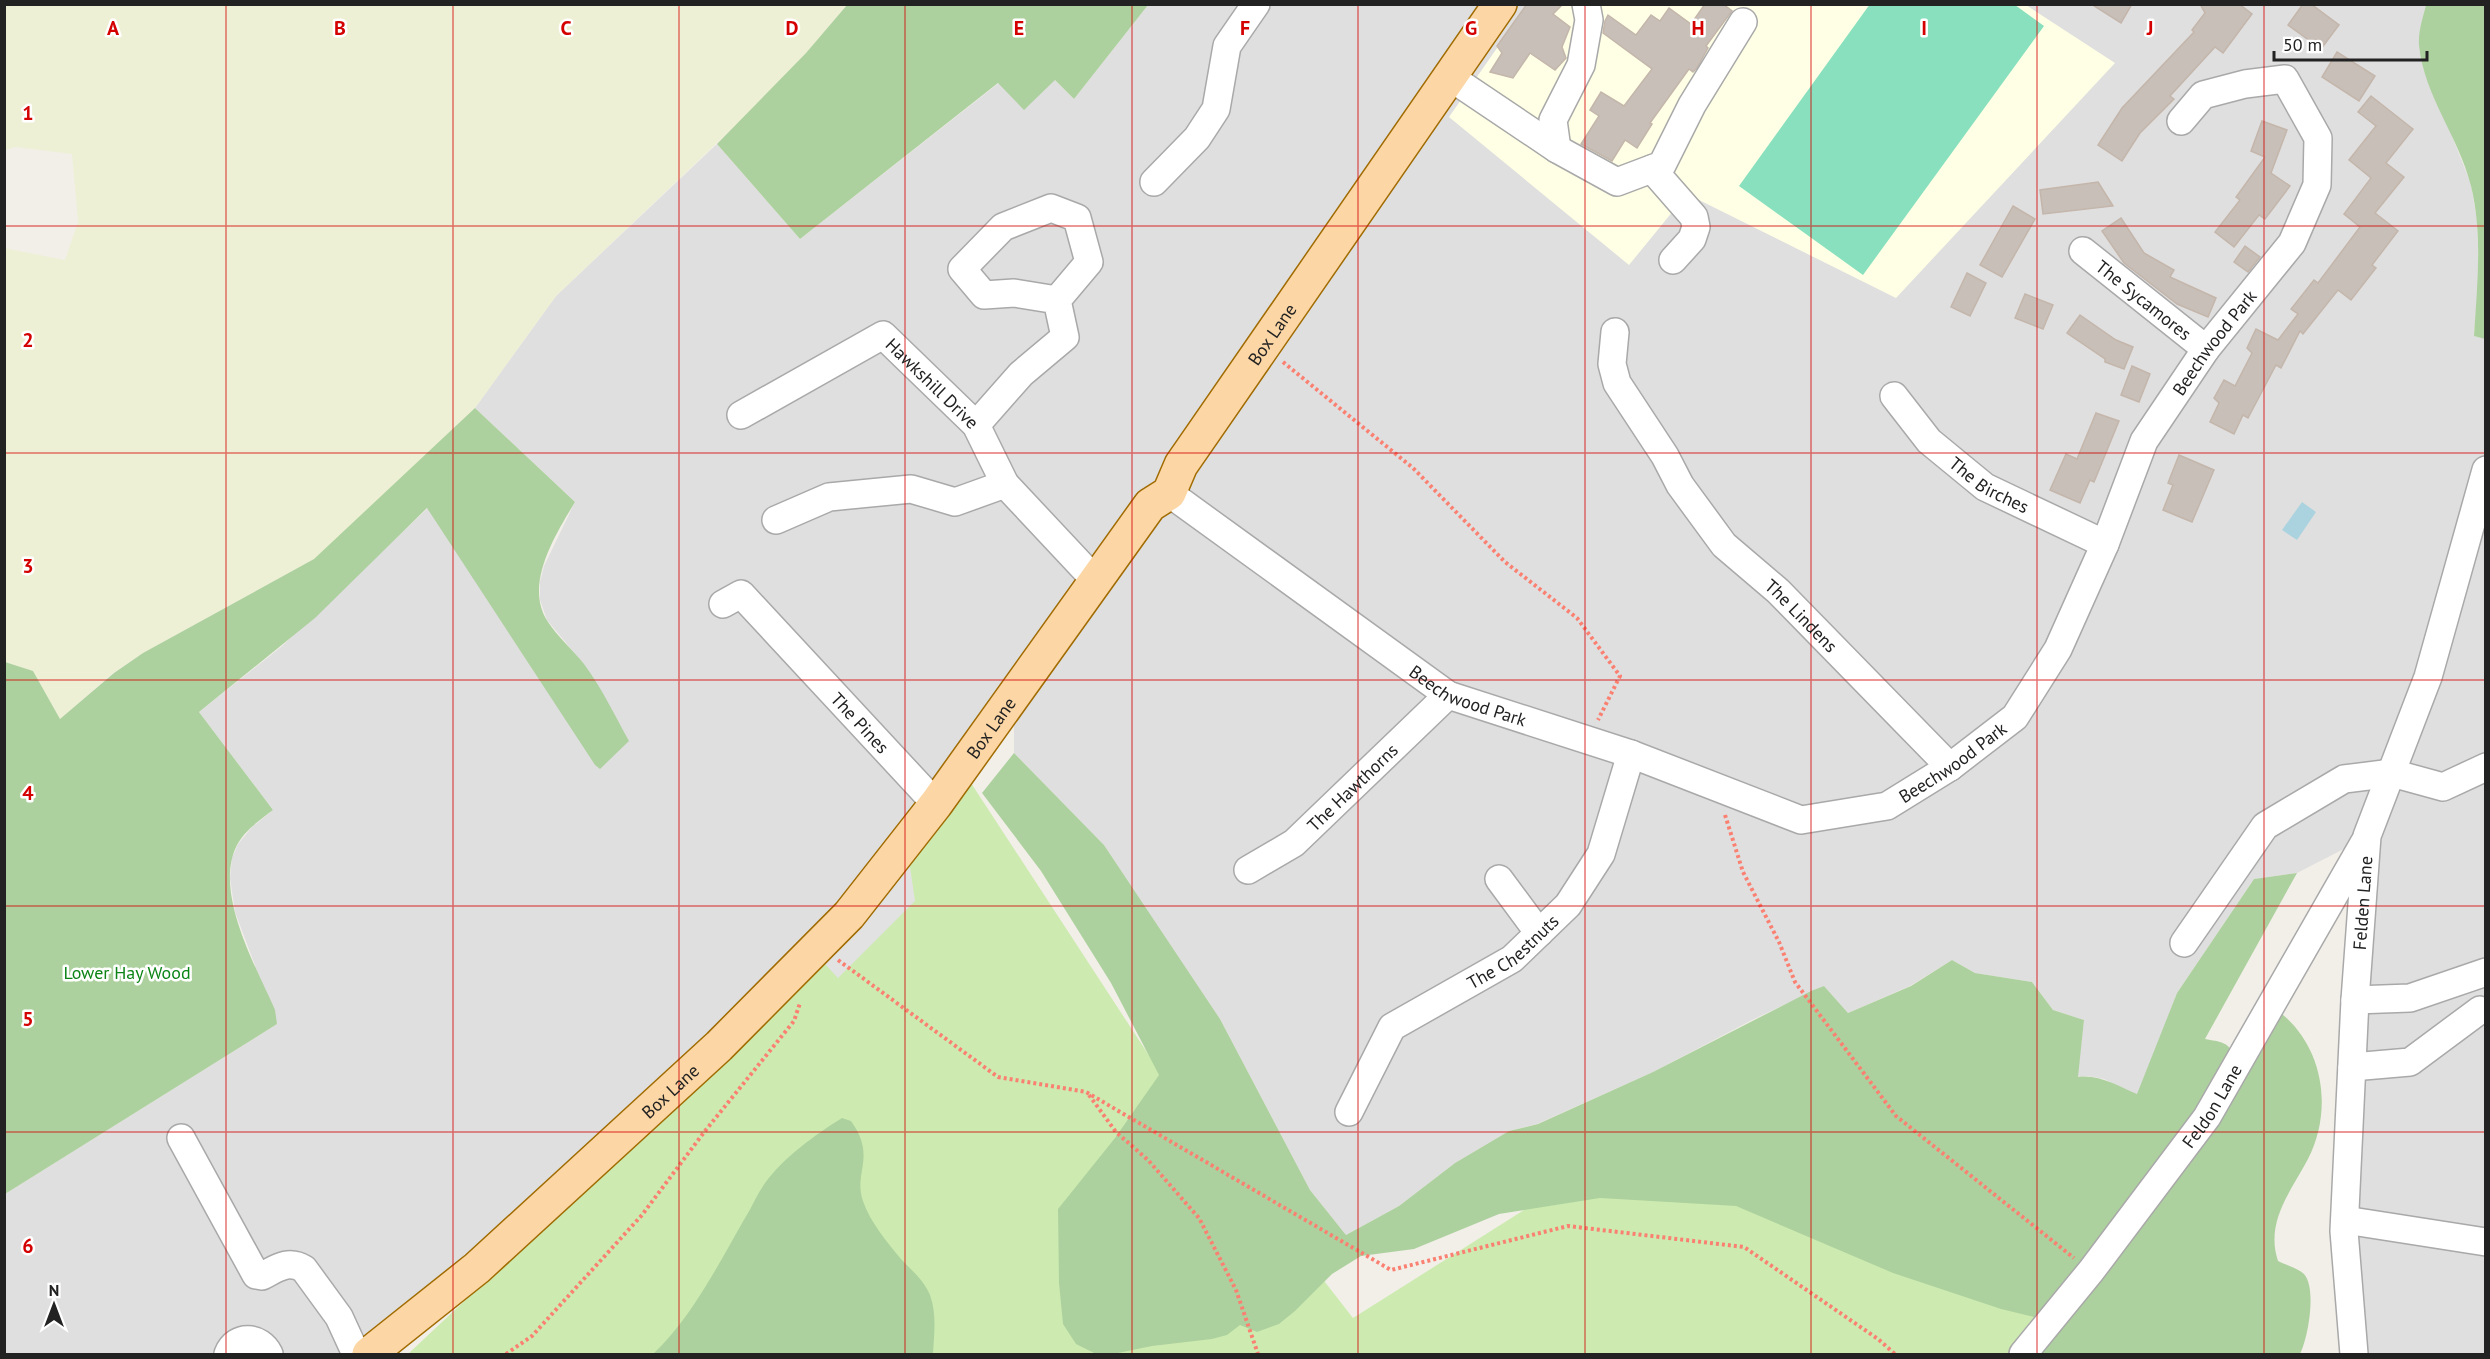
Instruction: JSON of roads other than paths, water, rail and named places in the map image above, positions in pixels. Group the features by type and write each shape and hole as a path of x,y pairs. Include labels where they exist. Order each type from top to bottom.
{"main road":[{"name":"Box Lane","path":"369,1354 477,1268 719,1046 849,915 936,804 1150,505 1169,493 1181,465 1500,4"}],"street":[{"path":"1154,182 1197,138 1216,109 1227,46 1256,4"},
{"path":"1557,149 1553,120 1581,65 1588,29 1586,4"},
{"path":"1450,76 1557,149 1617,182 1662,165 1692,105 1743,22"},
{"name":"Beechwood Park","path":"1169,493 1448,695 1630,754 1801,820 1887,807 1950,767 2014,717 2058,649 2105,544 2144,441 2206,349 2292,243 2317,185 2318,138 2285,79 2245,84 2203,95 2181,121"},
{"path":"1652,169 1694,217 1696,227 1692,239 1673,260"},
{"path":"1050,208 1077,218 1089,262 1057,300 1014,293 984,295 962,269 1003,227 1050,208"},
{"name":"The Sycamores","path":"2083,251 2206,349"},
{"path":"976,425 1021,374 1065,336 1057,300"},
{"name":"The Lindens","path":"1615,332 1612,364 1617,383 1665,456 1680,485 1724,545 1778,591 1950,767"},
{"name":"Hawkshill Drive","path":"741,415 883,336 976,425 1005,484 1095,580"},
{"name":"The Birches","path":"1894,396 1929,441 1985,487 2105,544"},
{"name":"Felden Lane","path":"2354,1354 2345,1220 2355,1000 2367,836 2428,677 2486,470"},
{"path":"776,520 829,496 911,489 954,502 1005,484"},
{"name":"The Pines","path":"723,604 741,594 936,804"},
{"name":"The Hawthorns","path":"1248,870 1294,843 1448,695"},
{"name":"The Chestnuts","path":"1349,1112 1392,1027 1512,959 1568,905 1601,854 1630,754"},
{"path":"2184,944 2265,826 2344,779 2392,773 2443,787 2486,767"},
{"name":"Feldon Lane","path":"2023,1354 2091,1271 2207,1117 2367,836"},
{"path":"1499,879 1539,933"},
{"path":"2355,1000 2410,998 2486,972"},
{"path":"2352,1067 2410,1062 2480,1010"},
{"path":"181,1138 256,1275 262,1276 285,1264 296,1264 304,1269 339,1317 356,1354"},
{"path":"2345,1220 2486,1242"},
{"path":"228,1354 234,1345 247,1339 260,1343 269,1354"}],"water":[{"path":"2302,502 2316,512 2297,540 2282,530"}],"park label":[{"name":"Lower Hay Wood","path":"127,972"}]}
